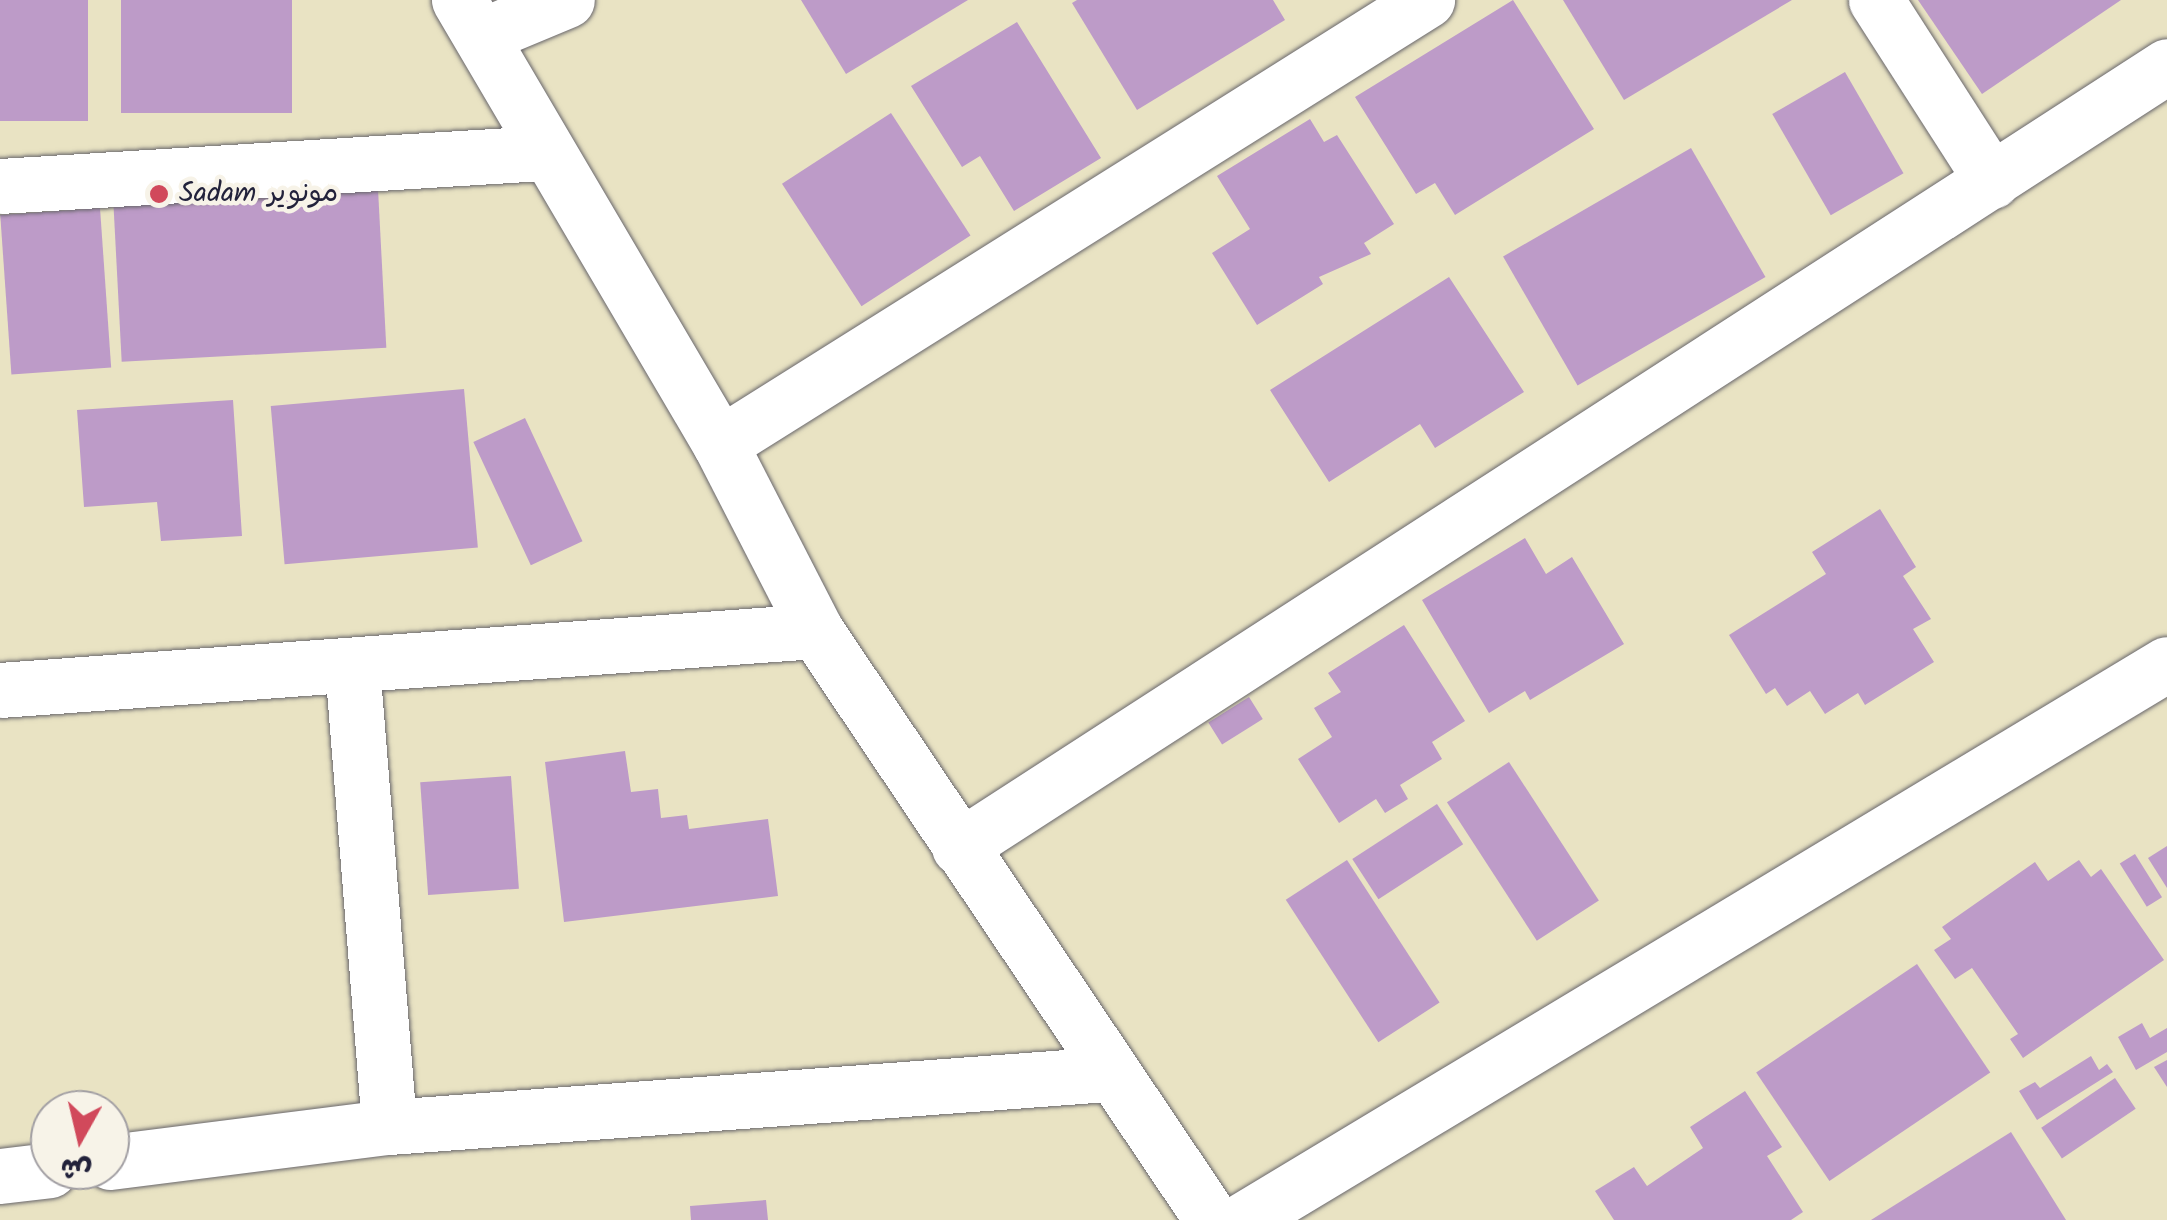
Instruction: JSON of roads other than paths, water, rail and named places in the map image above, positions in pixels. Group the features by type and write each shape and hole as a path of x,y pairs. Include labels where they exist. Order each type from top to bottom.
{"street":[{"path":"567,0 470,18 543,153 720,444 816,630 1108,1074 1212,1220"},
{"path":"720,444 1427,0"},
{"path":"1876,0 1992,181"},
{"path":"959,847 2167,66"},
{"path":"0,186 543,153"},
{"path":"0,690 816,630"},
{"path":"1242,1220 2167,664"},
{"path":"352,665 388,1127"},
{"path":"130,1159 388,1127 1108,1074"},
{"path":"0,1176 30,1172"}],"place":[{"name":"Sadam مونوير","path":"159,194"}]}
